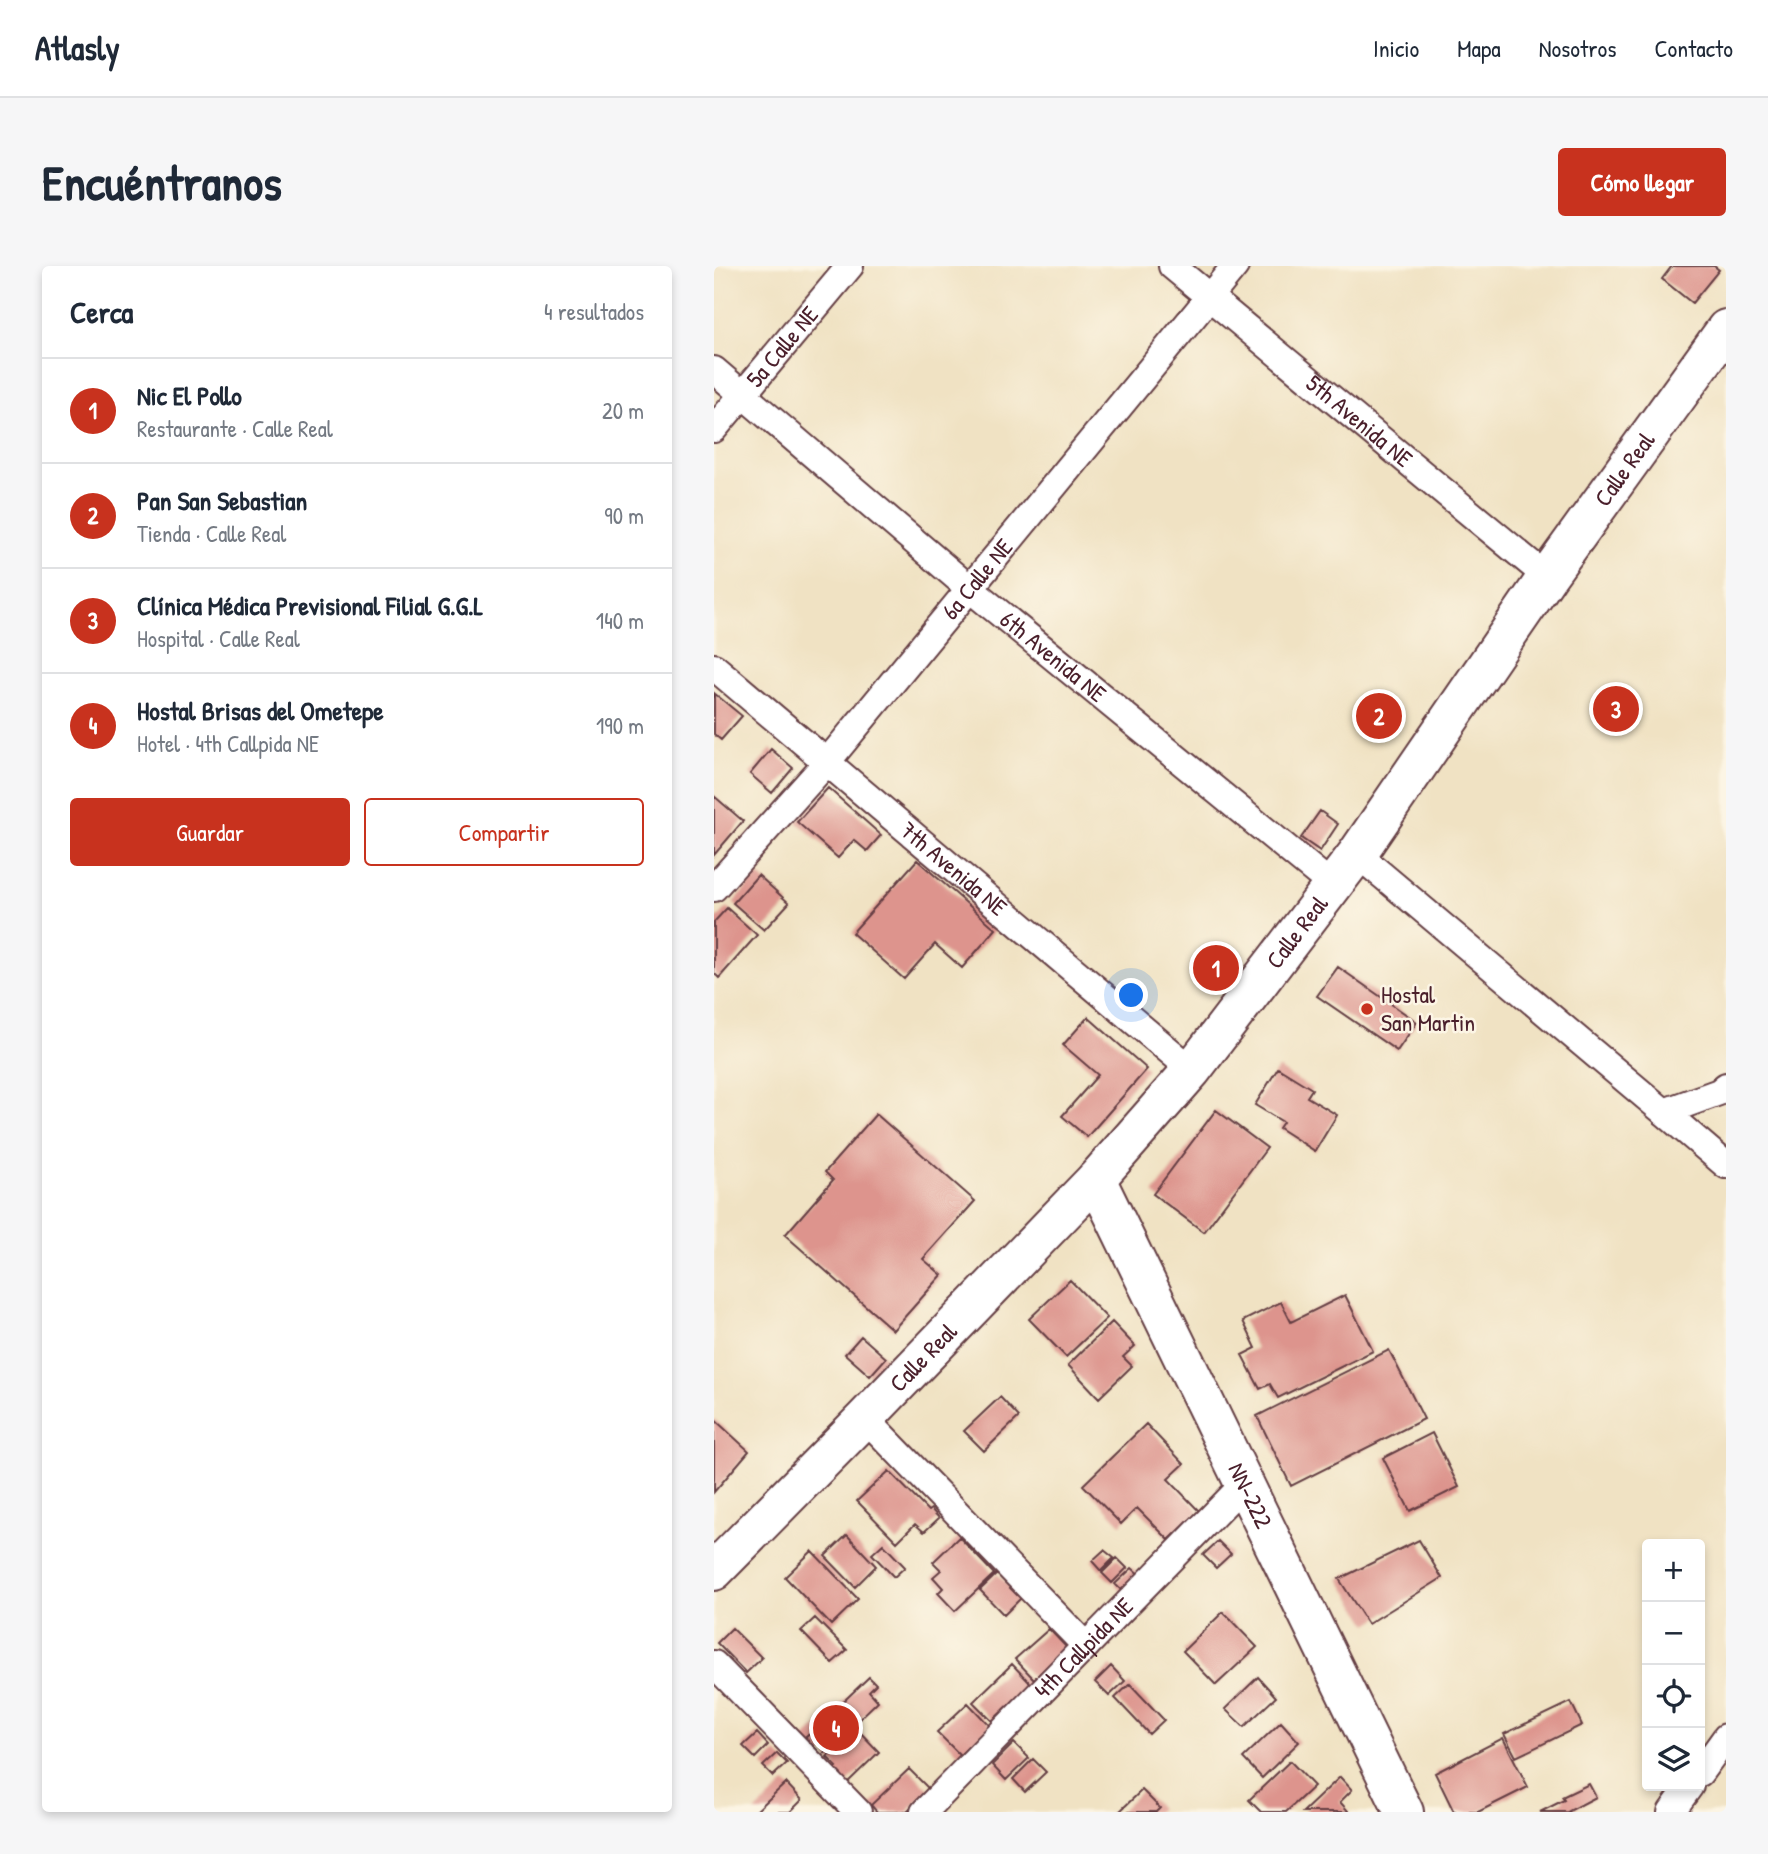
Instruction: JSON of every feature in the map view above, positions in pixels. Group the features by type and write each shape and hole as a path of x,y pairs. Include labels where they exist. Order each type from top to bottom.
{"main road":[{"name":"Calle Real","path":"714,1571 1096,1179 1192,1070 1357,854 1547,577 1723,340"},
{"name":"NN-222","path":"1096,1179 1397,1808"}],"street":[{"name":"5a Calle NE","path":"714,429 850,266"},
{"name":"5th Avenida NE","path":"1172,266 1547,577"},
{"name":"6a Calle NE","path":"714,888 827,762 1235,266"},
{"name":"6th Avenida NE","path":"714,370 969,588 1333,886"},
{"name":"7th Avenida NE","path":"714,667 1192,1070"},
{"path":"1357,854 1726,1165"},
{"path":"1664,1112 1718,1092 1726,1086"},
{"path":"866,1418 1086,1646"},
{"name":"4th Callpida NE","path":"924,1812 1244,1484"},
{"path":"714,1664 858,1812"},
{"path":"1705,1766 1726,1737"},
{"path":"1671,1812 1686,1791"}],"building":[{"path":"1672,266 1714,266 1719,270 1692,303 1662,279"},
{"path":"714,693 742,716 721,740 714,734"},
{"path":"1372,700 1398,719 1386,733 1361,714"},
{"path":"771,749 793,768 772,793 750,774"},
{"path":"828,788 881,835 867,851 854,840 838,858 797,822"},
{"path":"714,796 743,821 714,855"},
{"path":"1320,811 1338,824 1320,851 1301,838"},
{"path":"917,860 996,929 962,968 935,944 904,979 852,933"},
{"path":"758,875 789,903 764,930 733,903"},
{"path":"727,908 757,935 719,978 714,973 714,922"},
{"path":"1212,945 1239,963 1221,990 1194,972"},
{"name":"Hostal San Martin","path":"1338,967 1417,1022 1397,1051 1317,996"},
{"path":"1088,1017 1147,1069 1087,1137 1062,1116 1098,1075 1063,1045"},
{"path":"1278,1068 1312,1089 1307,1097 1337,1115 1315,1151 1279,1128 1283,1122 1255,1105"},
{"path":"1216,1110 1267,1148 1204,1232 1153,1194"},
{"path":"876,1114 975,1201 923,1259 942,1275 893,1330 785,1235 833,1180 825,1172"},
{"path":"1070,1280 1107,1318 1066,1357 1029,1319"},
{"path":"1345,1295 1373,1351 1278,1398 1270,1384 1260,1389 1242,1355 1256,1348 1243,1321 1281,1302 1291,1322"},
{"path":"1112,1322 1135,1346 1123,1357 1132,1366 1099,1398 1068,1365"},
{"path":"861,1336 886,1358 870,1376 845,1354"},
{"path":"1389,1350 1424,1419 1291,1486 1257,1416"},
{"path":"1000,1397 1019,1417 984,1451 964,1431"},
{"path":"714,1419 749,1451 714,1492"},
{"path":"1146,1424 1184,1464 1168,1479 1199,1511 1169,1540 1137,1508 1121,1524 1083,1485"},
{"path":"1432,1433 1459,1487 1410,1511 1383,1458"},
{"path":"889,1471 928,1511 931,1509 939,1518 924,1532 915,1524 897,1542 857,1501"},
{"path":"847,1535 876,1566 855,1587 825,1556"},
{"path":"959,1537 994,1574 955,1611 938,1593 943,1588 933,1577 941,1570 933,1562"},
{"path":"1419,1540 1442,1578 1368,1624 1339,1579"},
{"path":"1218,1541 1231,1554 1216,1568 1203,1555"},
{"path":"883,1544 905,1567 894,1577 872,1554"},
{"path":"1104,1550 1114,1558 1101,1571 1092,1561"},
{"path":"812,1551 858,1599 831,1625 785,1577"},
{"path":"1117,1558 1127,1568 1112,1583 1102,1573"},
{"path":"1132,1568 1144,1579 1126,1595 1115,1584"},
{"path":"997,1574 1021,1598 1004,1615 980,1590"},
{"path":"1223,1612 1257,1647 1216,1685 1183,1651"},
{"path":"815,1618 847,1650 832,1663 801,1631"},
{"path":"732,1628 762,1658 746,1673 717,1643"},
{"path":"1049,1629 1067,1648 1034,1679 1015,1659"},
{"path":"1012,1664 1031,1684 992,1721 973,1702"},
{"path":"1111,1666 1125,1681 1109,1696 1095,1682"},
{"path":"869,1677 876,1684 869,1691 878,1701 820,1757 803,1740"},
{"path":"1258,1677 1276,1697 1244,1727 1225,1709"},
{"path":"1130,1684 1164,1720 1149,1734 1115,1698"},
{"path":"1571,1702 1582,1725 1516,1757 1504,1734"},
{"path":"968,1703 990,1726 960,1755 937,1732"},
{"path":"1281,1722 1299,1742 1262,1778 1243,1758"},
{"path":"856,1728 879,1752 844,1786 831,1772 837,1767 827,1757"},
{"path":"757,1733 768,1745 755,1758 743,1746"},
{"path":"1503,1738 1528,1787 1478,1812 1454,1812 1435,1773"},
{"path":"1014,1743 1029,1758 1006,1780 992,1765"},
{"path":"777,1753 787,1763 773,1776 763,1766"},
{"path":"1033,1759 1046,1772 1025,1792 1013,1779"},
{"path":"1290,1761 1314,1786 1286,1812 1261,1812 1249,1800"},
{"path":"909,1769 930,1790 907,1812 877,1812 871,1805"},
{"path":"1340,1777 1352,1790 1340,1802 1349,1812 1303,1812"},
{"path":"786,1783 802,1800 790,1812 755,1812"},
{"path":"1589,1784 1596,1797 1570,1812 1540,1812 1564,1800 1562,1797"},
{"path":"1142,1790 1160,1808 1156,1812 1119,1812"}],"place":[{"name":"Clínica Médica Previsional Filial G.G.L","path":"1616,709"},
{"name":"Pan San Sebastian","path":"1379,716"},
{"name":"Nic El Pollo","path":"1216,968"},
{"name":"Hostal San Martin","path":"1367,1009"},
{"name":"Hostal Brisas del Ometepe","path":"836,1728"}]}
